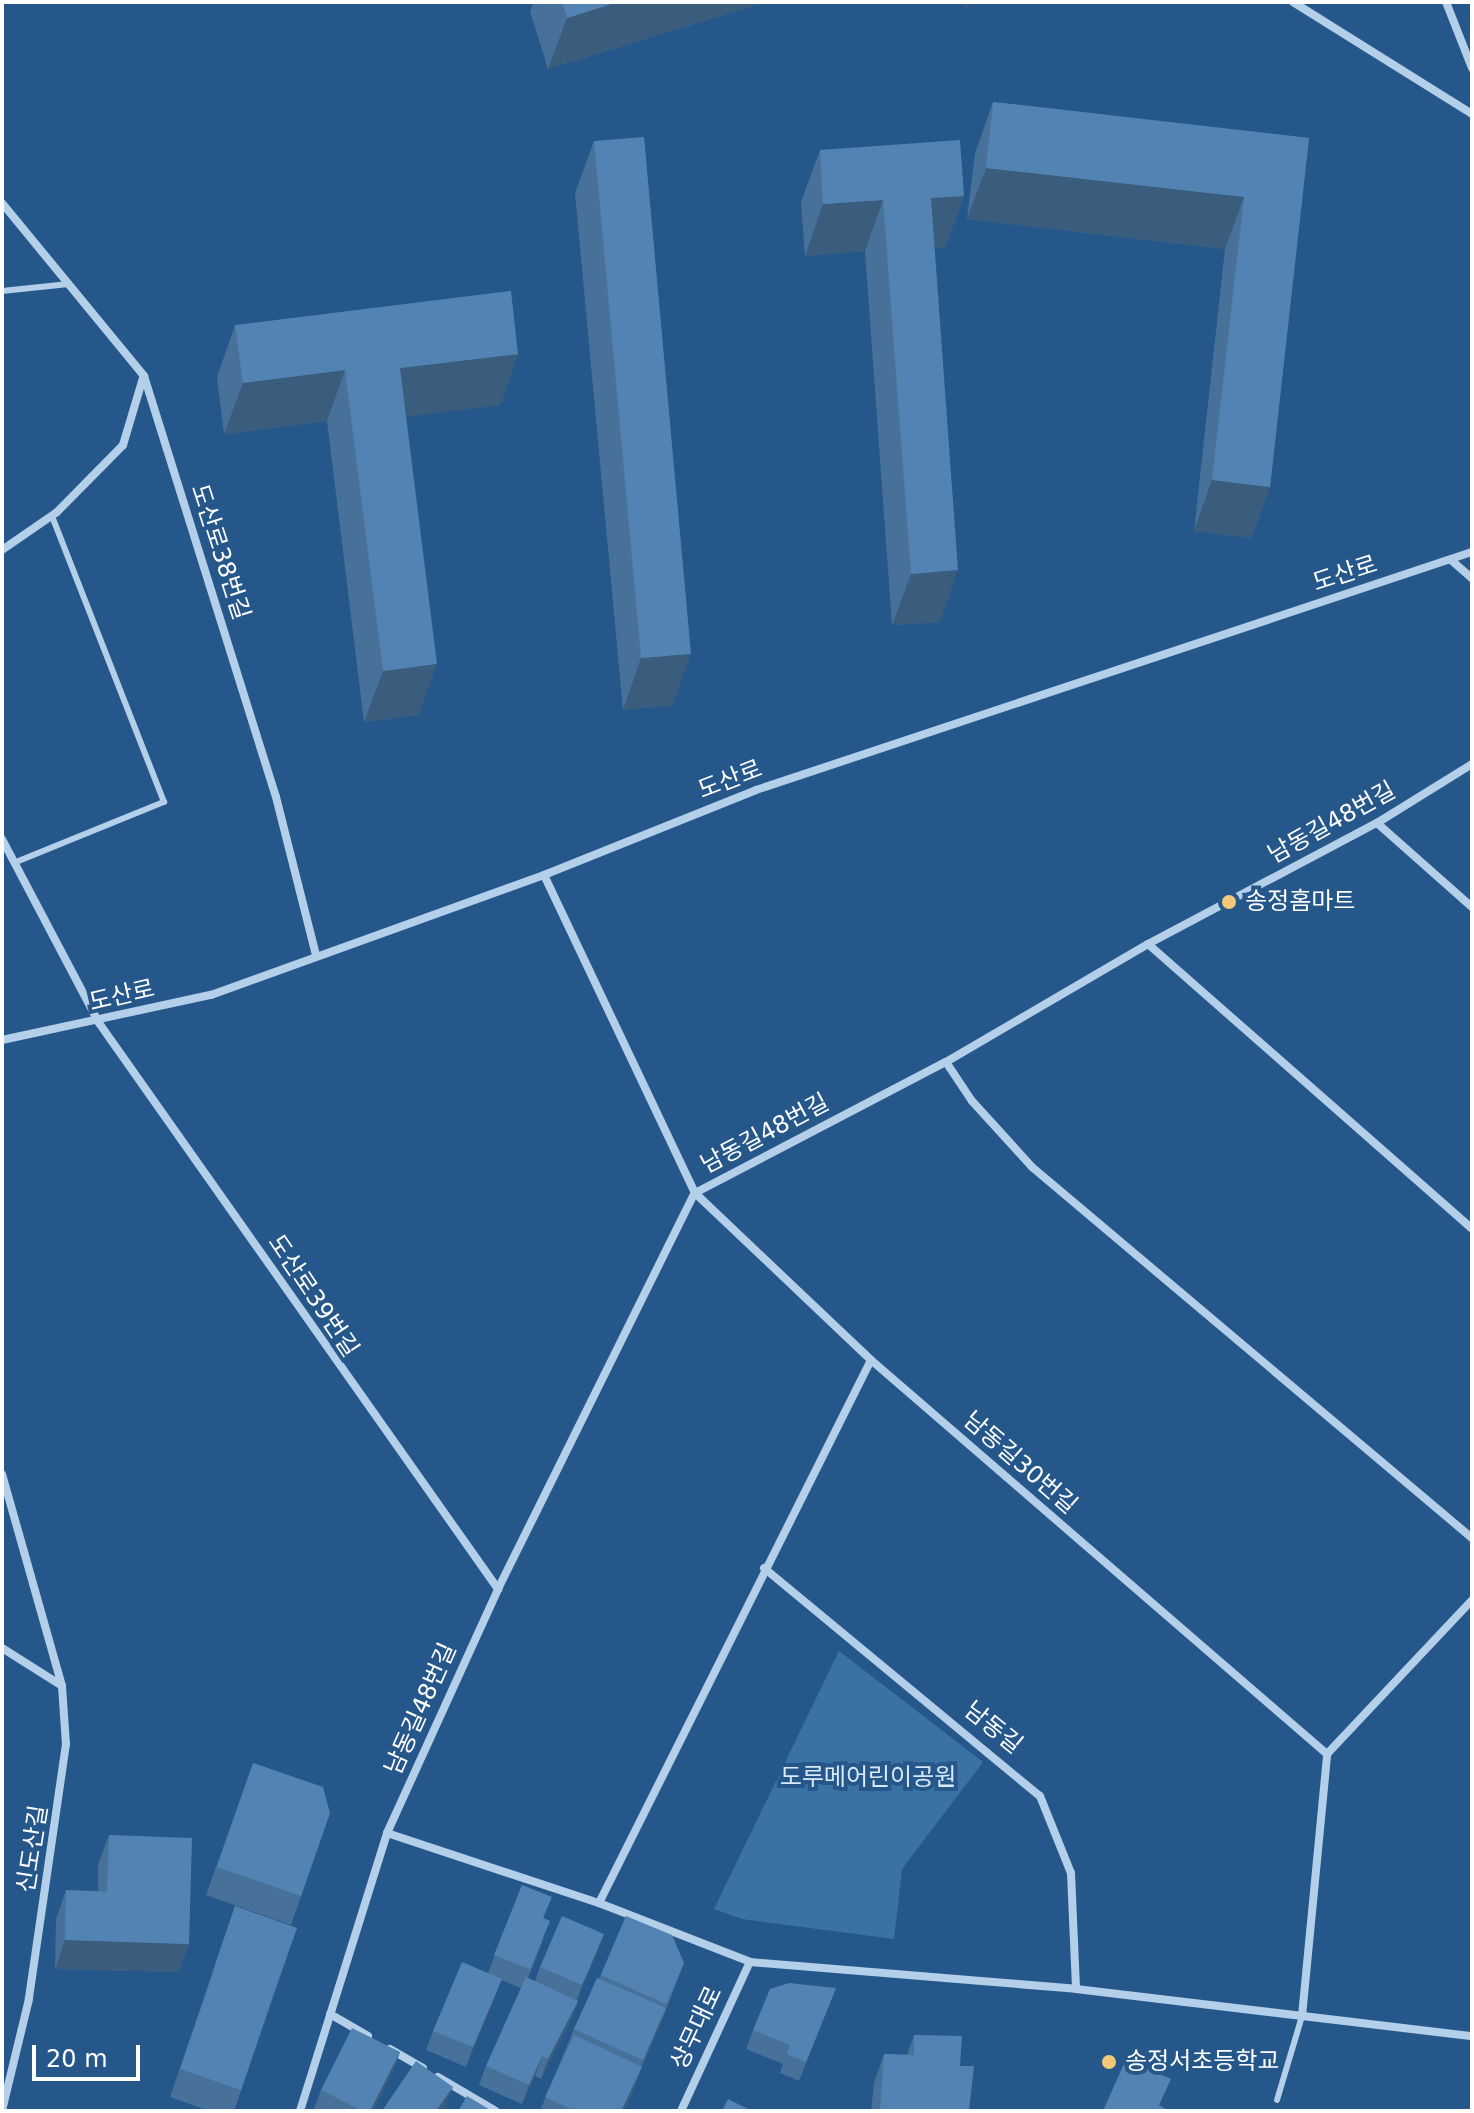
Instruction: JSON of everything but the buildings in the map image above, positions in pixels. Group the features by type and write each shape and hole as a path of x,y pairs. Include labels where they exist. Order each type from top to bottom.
{"street":[{"path":"1293,2 1472,114"},
{"path":"1446,2 1472,68"},
{"name":"도산로38번길","path":"2,203 144,376 276,797 316,955"},
{"path":"2,550 52,516 123,445 135,418 144,376"},
{"name":"도산로","path":"2,1040 99,1023 211,995 544,875 756,790 1472,552"},
{"path":"1451,560 1472,578"},
{"name":"남동길48번길","path":"330,2014 387,1833 498,1589 695,1193 946,1062 1148,944 1377,823 1472,764"},
{"path":"1377,823 1472,907"},
{"name":"도산로39번길","path":"2,839 99,1023 354,1391 498,1589"},
{"path":"544,875 695,1193"},
{"path":"1148,944 1472,1229"},
{"path":"946,1062 972,1101 1032,1167 1472,1538"},
{"name":"남동길30번길","path":"695,1193 871,1360 1327,1754"},
{"path":"599,1903 764,1568 871,1360"},
{"name":"신도산길","path":"2,1474 62,1686 66,1744 60,1808 29,1999 2,2111"},
{"name":"남동길","path":"764,1568 1040,1796 1071,1873 1076,1989"},
{"path":"1302,2016 1327,1754 1472,1600"},
{"path":"2,1648 62,1686"},
{"path":"387,1833 599,1903 750,1962 1076,1989 1472,2036"},
{"name":"상무대로","path":"681,2111 750,1962"},
{"path":"300,2111 330,2014 496,2111"}],"lane":[{"path":"2,291 69,284"},
{"path":"16,862 164,802 52,516"},
{"path":"1277,2100 1302,2016"}],"green space":[{"name":"도루메어린이공원","path":"839,1651 983,1762 902,1869 894,1939 742,1919 714,1909"}],"place":[{"name":"송정홈마트","path":"1229,902"},
{"name":"송정서초등학교","path":"1109,2062"}]}
